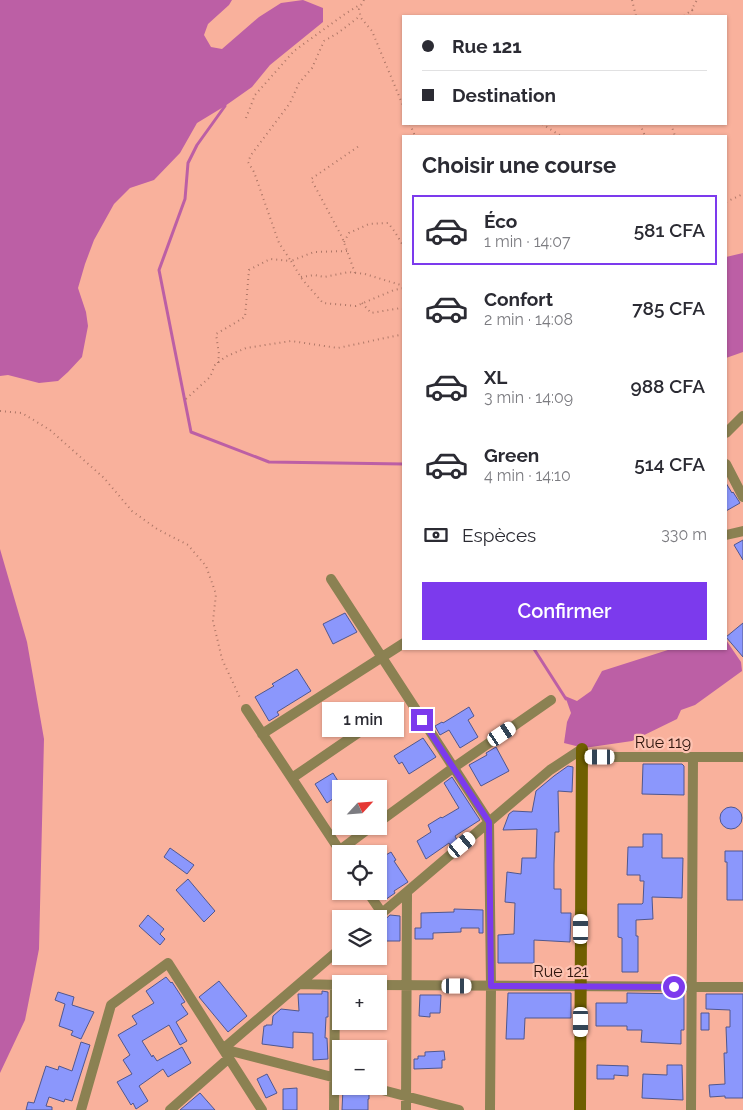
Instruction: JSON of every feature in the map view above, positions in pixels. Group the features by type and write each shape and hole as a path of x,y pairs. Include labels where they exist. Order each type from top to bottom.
{"street":[{"path":"727,432 743,416"},
{"path":"727,466 743,497"},
{"path":"727,536 743,531"},
{"path":"330,580 489,822 490,1110"},
{"path":"262,734 402,644"},
{"path":"388,815 551,700"},
{"path":"246,709 336,845"},
{"path":"292,778 371,724"},
{"path":"386,910 550,770 582,753 580,1110"},
{"name":"Rue 119","path":"582,753 743,757"},
{"path":"692,1110 693,757"},
{"path":"349,845 361,835"},
{"path":"406,1110 407,892"},
{"path":"223,1049 332,956"},
{"path":"81,1110 111,1005 168,963 262,1110"},
{"path":"299,984 332,985"},
{"name":"Rue 121","path":"387,985 743,987"},
{"path":"223,1049 332,1077"},
{"path":"170,1110 229,1058"},
{"path":"387,1091 459,1110"},
{"path":"334,1110 336,1095"}],"path":[{"path":"364,0 359,9 360,16 372,31 402,103"},
{"path":"632,0 636,15"},
{"path":"691,15 697,0"},
{"path":"246,118 255,95 294,51 361,4"},
{"path":"685,15 693,9"},
{"path":"360,16 324,41 312,68 299,83 290,103 250,155 248,162 254,172 279,243 300,277 323,303 356,306 402,288"},
{"path":"544,125 559,135"},
{"path":"354,273 344,242 311,179 359,146"},
{"path":"727,202 743,194"},
{"path":"344,242 349,232 369,224 388,223 402,244"},
{"path":"218,363 219,354 216,334 244,317 249,270 270,259 291,261 314,252 347,251"},
{"path":"300,277 315,275 324,277 350,272 378,278 402,286"},
{"path":"362,303 371,313 402,308"},
{"path":"186,399 210,377 215,366 225,357 246,348 291,341 338,348 402,334"},
{"path":"0,411 22,413 50,430 104,478 132,511 157,529 188,545 206,566 216,594 213,621 222,659 246,709"}],"shaded area":[{"path":"0,0 232,0 208,24 204,35 211,47 222,49 259,17 281,3 303,0 323,8 323,22 270,65 252,87 197,123 180,153 154,180 130,188 114,204 94,240 78,288 86,312 88,326 82,357 58,381 39,383 8,375 0,376"},
{"path":"743,253 743,352 727,358 727,257"},
{"path":"0,549 27,642 44,739 39,949 25,1020 0,1073"},
{"path":"727,641 741,662 742,671 695,705 681,710 677,719 632,741 584,748 564,743 567,722 571,713 565,696 577,701 591,691 602,671 668,650 727,650"}],"building":[{"path":"727,485 732,493 740,503 727,510"},
{"path":"743,540 743,560 734,545"},
{"path":"345,613 357,632 333,644 323,624"},
{"path":"743,623 743,657 727,638"},
{"path":"297,669 311,691 277,712 279,715 269,721 255,697"},
{"path":"469,707 474,716 468,720 478,737 460,748 449,730 440,735 435,726"},
{"path":"423,738 436,757 409,774 402,762 399,764 394,756"},
{"path":"496,747 509,771 481,786 469,765 487,755 486,753"},
{"path":"643,764 682,764 684,766 684,795 642,794"},
{"path":"568,766 573,767 572,792 558,791 559,832 555,832 554,889 561,889 561,913 571,913 570,942 534,940 534,963 498,963 498,935 514,934 515,903 505,902 507,872 521,874 522,858 536,858 537,829 503,830 509,814 513,811 532,812 536,791"},
{"path":"333,773 337,780 332,780 332,799 327,803 315,784"},
{"path":"452,777 480,820 455,836 457,840 450,845 449,843 426,859 417,841 431,832 428,825 459,808 444,783"},
{"path":"731,807 739,810 742,818 739,826 731,829 723,826 720,818 723,810"},
{"path":"643,834 662,834 662,858 683,858 682,898 652,897 653,919 636,920 638,972 622,972 622,938 618,937 618,904 643,903 644,881 640,881 640,875 627,875 628,847 643,847"},
{"path":"170,848 194,865 187,874 164,857"},
{"path":"725,851 743,851 743,900 727,900 727,862 725,862"},
{"path":"391,852 396,860 394,861 408,882 394,891 395,893 387,899 387,854"},
{"path":"188,879 215,911 204,922 176,890"},
{"path":"454,909 483,910 483,933 479,933 479,928 461,928 461,932 433,933 433,939 415,939 415,928 421,928 421,913 454,912"},
{"path":"148,915 164,929 160,934 165,939 160,945 139,926"},
{"path":"390,915 400,916 400,941 387,941 387,918"},
{"path":"166,977 172,982 185,1002 181,1004 188,1014 176,1022 187,1041 180,1045 169,1025 142,1041 152,1057 153,1055 157,1061 182,1047 191,1063 168,1077 163,1069 139,1086 148,1101 136,1109 133,1103 131,1105 117,1082 132,1074 123,1060 130,1055 118,1035 137,1024 132,1016 154,1003 146,991"},
{"path":"219,981 247,1016 228,1032 199,997"},
{"path":"322,991 328,992 328,1017 326,1017 325,1038 327,1038 328,1059 313,1060 313,1033 293,1032 293,1048 262,1044 264,1026 272,1025 273,1016 281,1009 299,1011 298,994 322,994"},
{"path":"58,992 74,997 72,1005 94,1012 81,1039 71,1035 73,1031 59,1026 65,1004 55,1000"},
{"path":"508,993 571,993 571,1018 525,1018 524,1039 506,1039"},
{"path":"627,993 684,994 684,1030 681,1030 681,1044 641,1042 642,1030 627,1030 627,1026 596,1026 596,1003 627,1003"},
{"path":"706,994 743,994 743,1098 710,1097 709,1085 725,1084 724,1053 727,1053 726,1027 730,1027 730,1010 706,1009"},
{"path":"420,995 441,995 440,1013 430,1013 430,1017 419,1016"},
{"path":"701,1013 709,1013 709,1030 701,1030"},
{"path":"81,1042 90,1045 72,1101 65,1099 64,1102 49,1097 46,1106 52,1107 52,1110 26,1110 28,1102 34,1103 46,1066 58,1070 59,1066 72,1071"},
{"path":"444,1051 445,1060 442,1060 442,1068 414,1069 414,1059 418,1059 418,1056 425,1056 425,1052"},
{"path":"597,1065 628,1066 628,1076 614,1075 614,1079 597,1079"},
{"path":"667,1065 682,1065 683,1100 642,1098 643,1074 667,1075"},
{"path":"267,1074 277,1093 266,1098 257,1079"},
{"path":"297,1088 297,1110 283,1110 283,1089"},
{"path":"200,1093 215,1110 180,1110"},
{"path":"343,1095 369,1095 368,1110 342,1110"}],"waterway":[{"path":"224,104 225,106 197,145 188,163 185,199 159,270 191,432 269,462 402,464"},
{"path":"535,650 566,699"}],"route":[{"path":"422,720 489,822 491,986 674,987"}]}
